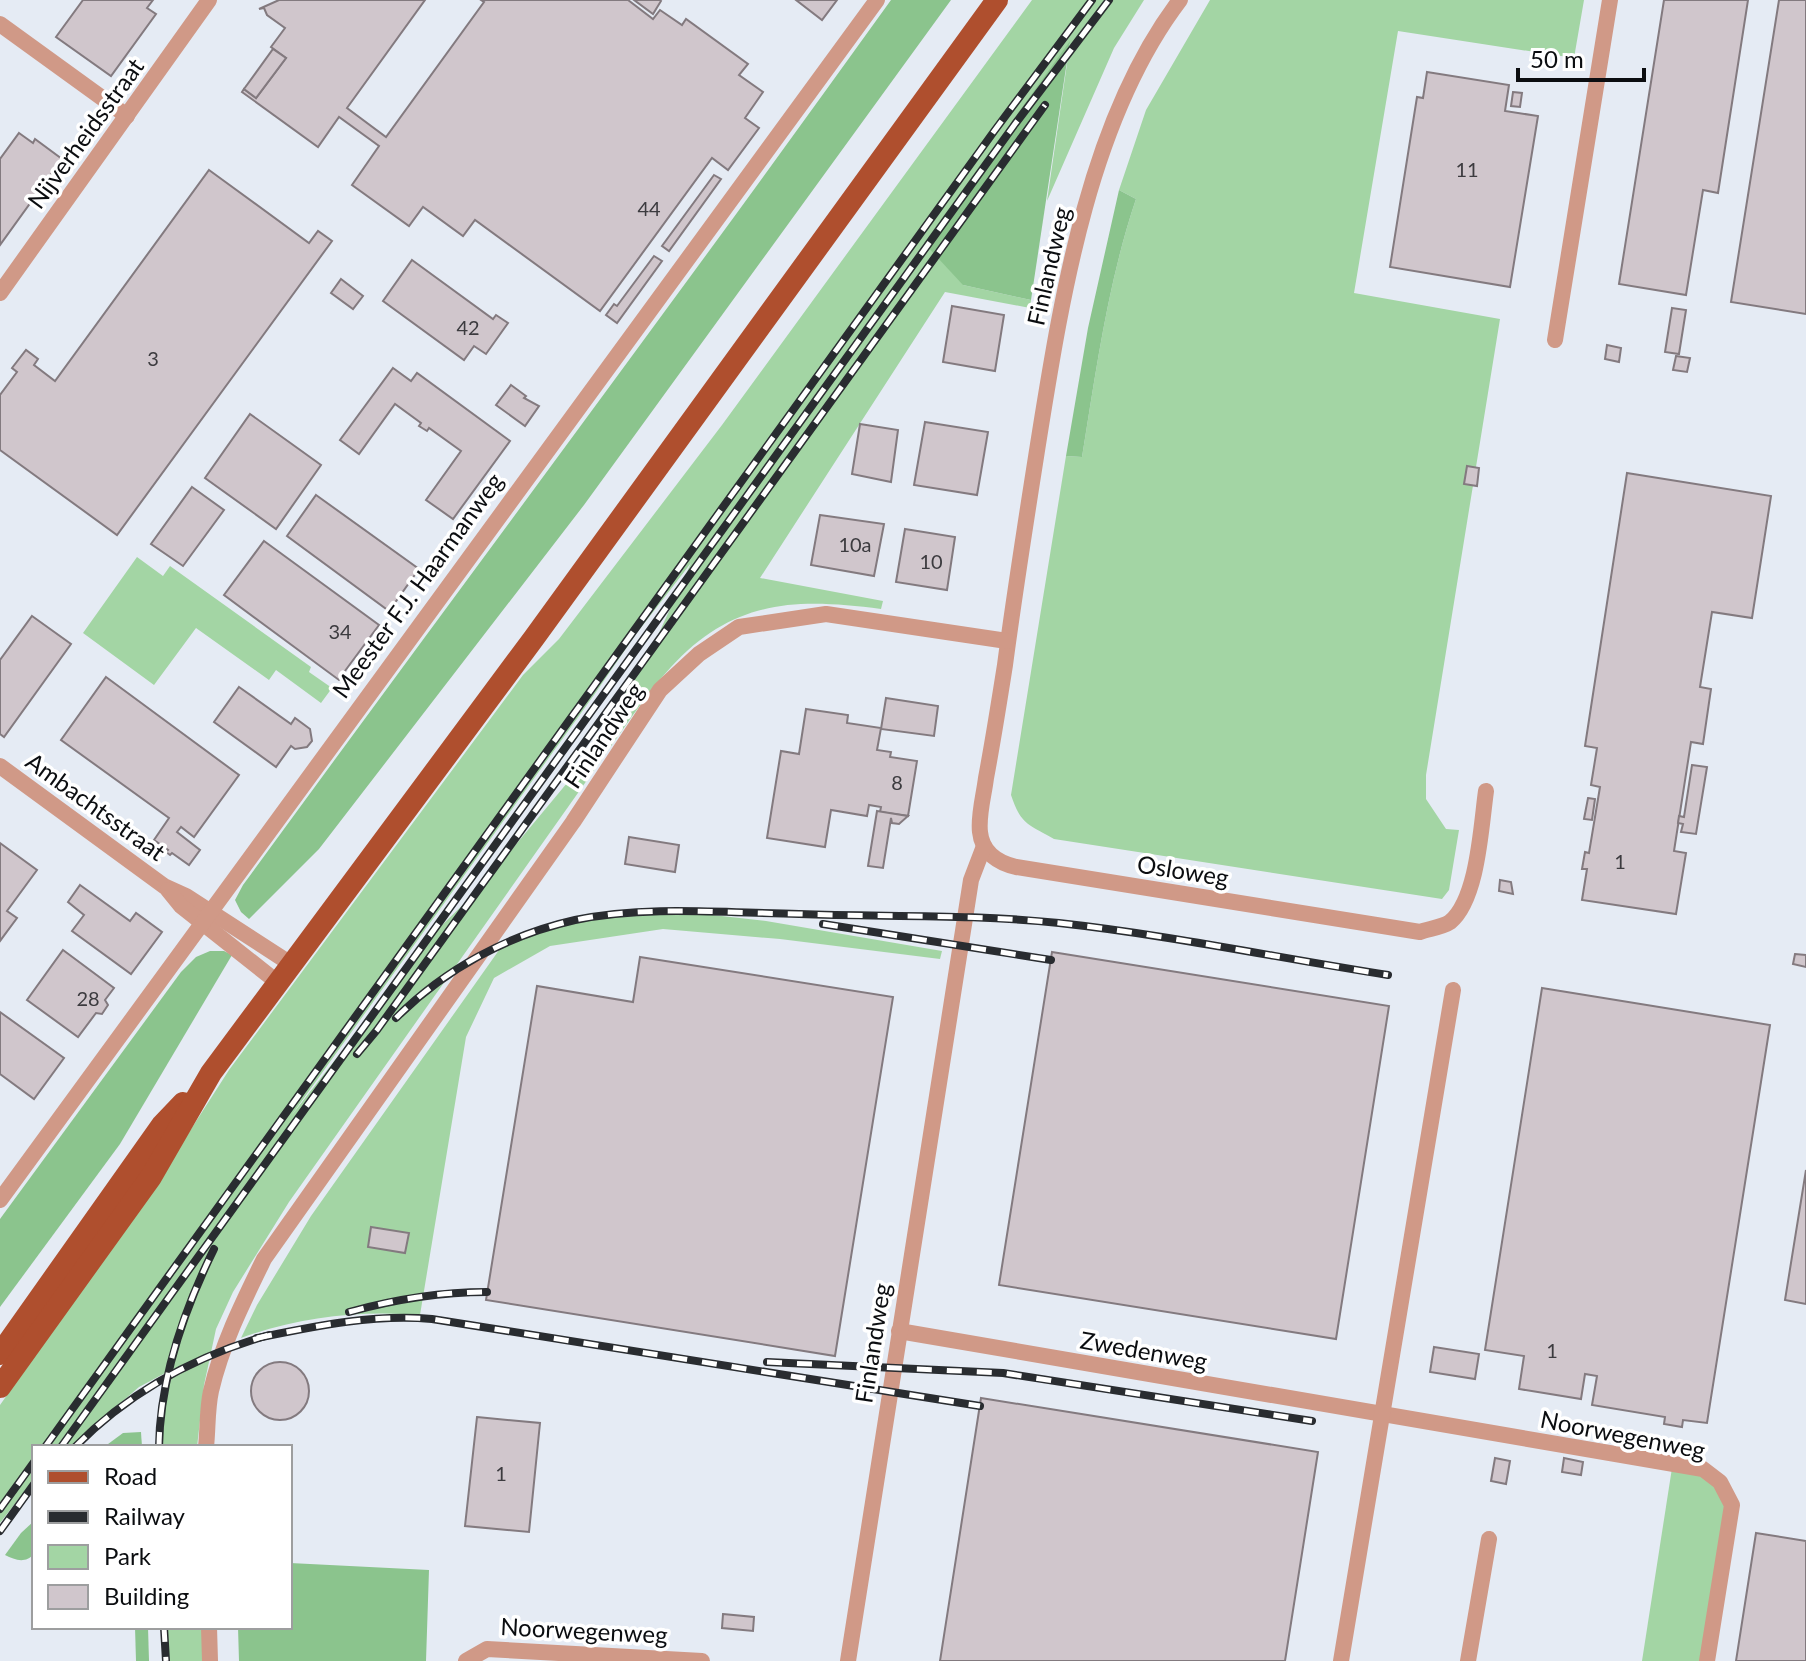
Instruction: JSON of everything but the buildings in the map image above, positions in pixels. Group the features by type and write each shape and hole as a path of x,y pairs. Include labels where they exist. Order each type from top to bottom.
{"main road":[{"path":"0,1387 151,1177 211,1073 534,638 997,0"},
{"path":"0,1354 162,1125 211,1073"}],"street":[{"name":"Nijverheidsstraat","path":"0,293 209,0"},
{"name":"Meester F.J. Haarmanweg","path":"0,1200 877,0"},
{"name":"Finlandweg","path":"206,1445 211,1394 223,1349 264,1259 573,822 660,690 699,654 739,627 826,614 1007,641 1048,385 1086,207 1129,85 1180,0"},
{"path":"1555,340 1610,0"},
{"path":"0,24 127,116"},
{"path":"984,846 980,833 982,804 1007,641"},
{"name":"Ambachtsstraat","path":"0,766 164,886 181,906 291,964"},
{"name":"Osloweg","path":"984,846 992,857 1016,867 1420,932 1449,923 1465,900 1474,869 1486,791"},
{"name":"Finlandweg","path":"848,1661 971,880 984,846"},
{"name":"Ambachtsstraat","path":"207,917 277,982"},
{"path":"1341,1661 1453,990"},
{"name":"Zwedenweg","path":"899,1331 1381,1415"},
{"name":"Noorwegenweg","path":"1381,1415 1703,1469 1720,1482 1732,1505 1707,1661"},
{"path":"1468,1661 1489,1539"},
{"path":"209,1629 210,1661"},
{"name":"Noorwegenweg","path":"466,1661 487,1649 702,1661"}],"green space":[{"path":"891,0 951,0 584,505 319,849 249,919 235,900 243,885"},
{"path":"1032,0 1144,0 1114,48 1047,201 1070,43 963,285 1031,300 1030,308 945,292 760,578 883,601 881,609 821,604 767,608 718,628 671,667 633,715 289,1202 233,1292 216,1329 204,1385 197,1445 159,1445 162,1404 169,1371 139,1387 72,1445 32,1445 32,1482 0,1523 0,1405 150,1193 229,1070 523,675 559,639 722,425","holes":["691,563 659,633 592,753 478,890 438,929 291,1116 636,634"]},
{"path":"1210,0 1584,0 1574,58 1398,31 1354,293 1500,319 1426,775 1426,799 1446,829 1459,830 1449,890 1442,899 1054,839 1026,823 1011,795 1066,456 1082,457 1110,294 1136,199 1119,190 1146,110"},
{"path":"1070,41 1031,300 963,285 924,243"},
{"path":"1119,190 1136,199 1110,294 1082,457 1066,456 1088,328"},
{"path":"137,557 163,576 170,566 311,667 309,672 332,688 321,703 276,670 269,680 196,628 154,685 83,633"},
{"path":"668,910 766,921 942,951 940,959 780,939 663,929 550,946 494,978 466,1037 420,1315 329,1317 284,1325 241,1338 257,1305 311,1216 504,943 564,924"},
{"path":"210,951 224,951 232,955 120,1144 0,1307 0,1219 181,972 196,957"},
{"path":"141,1432 142,1445 107,1445 123,1433"},
{"path":"1672,1468 1706,1477 1725,1506 1701,1661 1642,1661"},
{"path":"32,1523 32,1556 16,1560 5,1555"},
{"path":"292,1563 429,1570 426,1661 239,1661 238,1629 292,1629"},
{"path":"135,1629 148,1629 149,1661 136,1661"},
{"path":"163,1629 202,1629 203,1661 165,1661"}],"railway":[{"path":"46,1445 1092,0"},
{"path":"62,1445 1015,124 1109,0"},
{"path":"357,1054 1045,105"},
{"path":"396,1018 457,969 526,935 602,915 658,911 1027,920 1141,934 1388,975"},
{"path":"823,924 1051,960"},
{"path":"159,1445 164,1395 176,1345 214,1249"},
{"path":"349,1312 418,1297 487,1292"},
{"path":"257,1338 366,1320 432,1319 980,1406"},
{"path":"77,1445 117,1410 164,1379 215,1354 269,1335"},
{"path":"767,1362 1003,1373 1312,1421"},
{"path":"0,1509 32,1465"},
{"path":"0,1531 32,1487"},
{"path":"164,1629 166,1661"}]}
